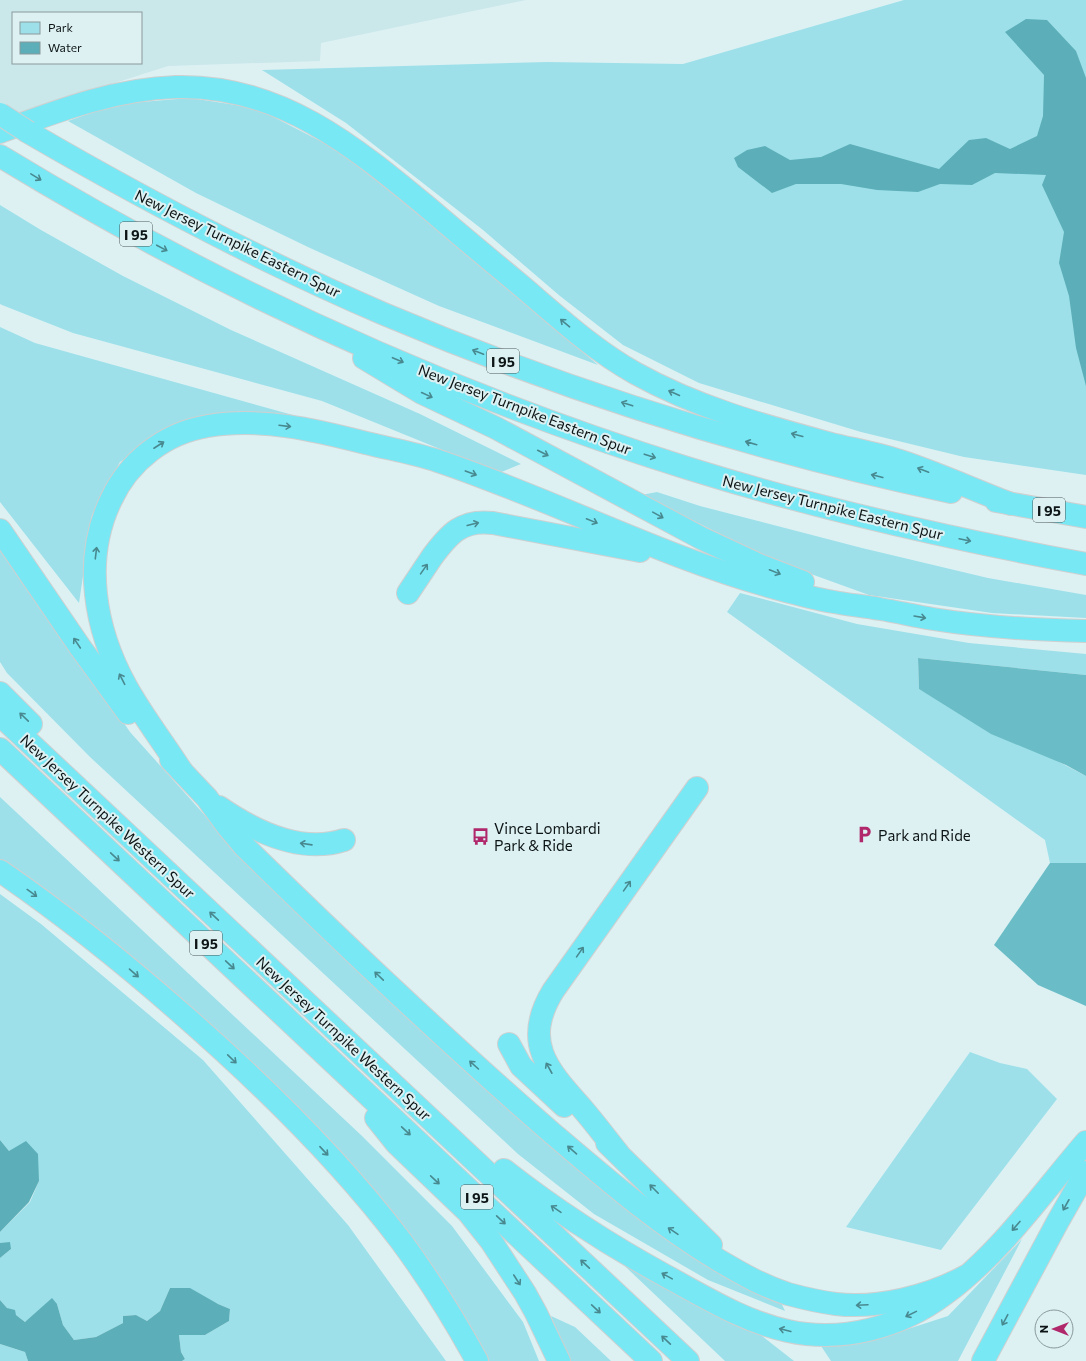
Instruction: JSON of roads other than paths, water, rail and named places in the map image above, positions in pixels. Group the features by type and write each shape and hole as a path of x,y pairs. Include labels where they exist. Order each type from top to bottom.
{"highway":[{"path":"0,132 93,100 114,95 156,89 175,87 216,89 253,96 297,114 324,129 368,159 583,338 616,361 645,378 693,401 735,417 795,434 899,460 1011,504"},
{"name":"New Jersey Turnpike Eastern Spur","path":"0,114 28,132 108,178 258,256 384,314 501,361 647,411 765,447 888,478 1011,504 1086,517"},
{"name":"New Jersey Turnpike Eastern Spur","path":"1,156 157,245 273,304 347,338 542,418 669,462 767,491 886,522 1007,549 1086,564"},
{"path":"273,304 422,393 496,428 739,557 779,574 882,609"},
{"path":"181,770 138,707 116,666 108,646 100,619 95,589 96,554 100,530 110,501 118,486 139,460 166,440 181,433 196,428 221,424 267,424 317,431 435,460 713,568 774,588 813,598 936,619 990,625 1086,631"},
{"path":"408,593 441,545 450,535 464,526 477,522 493,523 626,548 713,568"},
{"path":"0,530 122,706 144,734 207,798 228,827 249,850 389,986 486,1076 638,1206 681,1236 730,1267 755,1281 788,1294 836,1304 865,1305 903,1299 942,1288 966,1276"},
{"path":"1056,630 1086,635"},
{"path":"0,693 122,810 174,878"},
{"name":"New Jersey Turnpike Western Spur","path":"0,715 688,1361"},
{"name":"New Jersey Turnpike Western Spur","path":"0,749 651,1361"},
{"path":"0,770 86,830"},
{"path":"618,1153 569,1096 547,1065 539,1036 540,1018 553,991 697,788"},
{"path":"207,798 240,821 265,833 285,840 318,845 335,843 344,840"},
{"path":"0,871 63,916 130,969 231,1058 298,1123 353,1183 400,1240 438,1295 477,1361"},
{"path":"509,1044 517,1059 527,1072 618,1153 703,1237 730,1267"},
{"path":"326,1056 396,1143 468,1212 491,1241 525,1293 559,1361"},
{"path":"406,1096 528,1189 595,1235 643,1263 742,1315 788,1331 802,1333 850,1333 879,1328 895,1322 945,1294 979,1265 1005,1238 1086,1142"},
{"path":"983,1361 1056,1223 1086,1172"}],"water":[{"path":"1026,19 1047,20 1076,51 1086,78 1086,386 1076,348 1069,296 1059,263 1064,232 1042,185 1046,175 995,173 972,185 940,184 918,192 877,190 841,184 796,184 772,193 738,167 734,158 747,150 765,146 790,160 821,157 850,144 939,169 969,140 986,138 1010,149 1037,136 1043,116 1044,75 1005,32"},
{"path":"0,1140 9,1151 26,1141 38,1154 39,1181 29,1202 0,1232"},
{"path":"10,1242 11,1249 0,1258 0,1243"},
{"path":"170,1288 190,1288 230,1309 229,1321 205,1335 179,1335 181,1352 185,1359 182,1361 28,1361 25,1352 0,1344 0,1300 7,1308 15,1310 16,1315 25,1322 52,1298 57,1304 63,1325 74,1340 96,1337 123,1323 123,1316 136,1315 147,1321 160,1311"}],"place":[{"name":"Park and Ride","path":"865,835"},
{"name":"Vince Lombardi Park & Ride","path":"481,837"}]}
